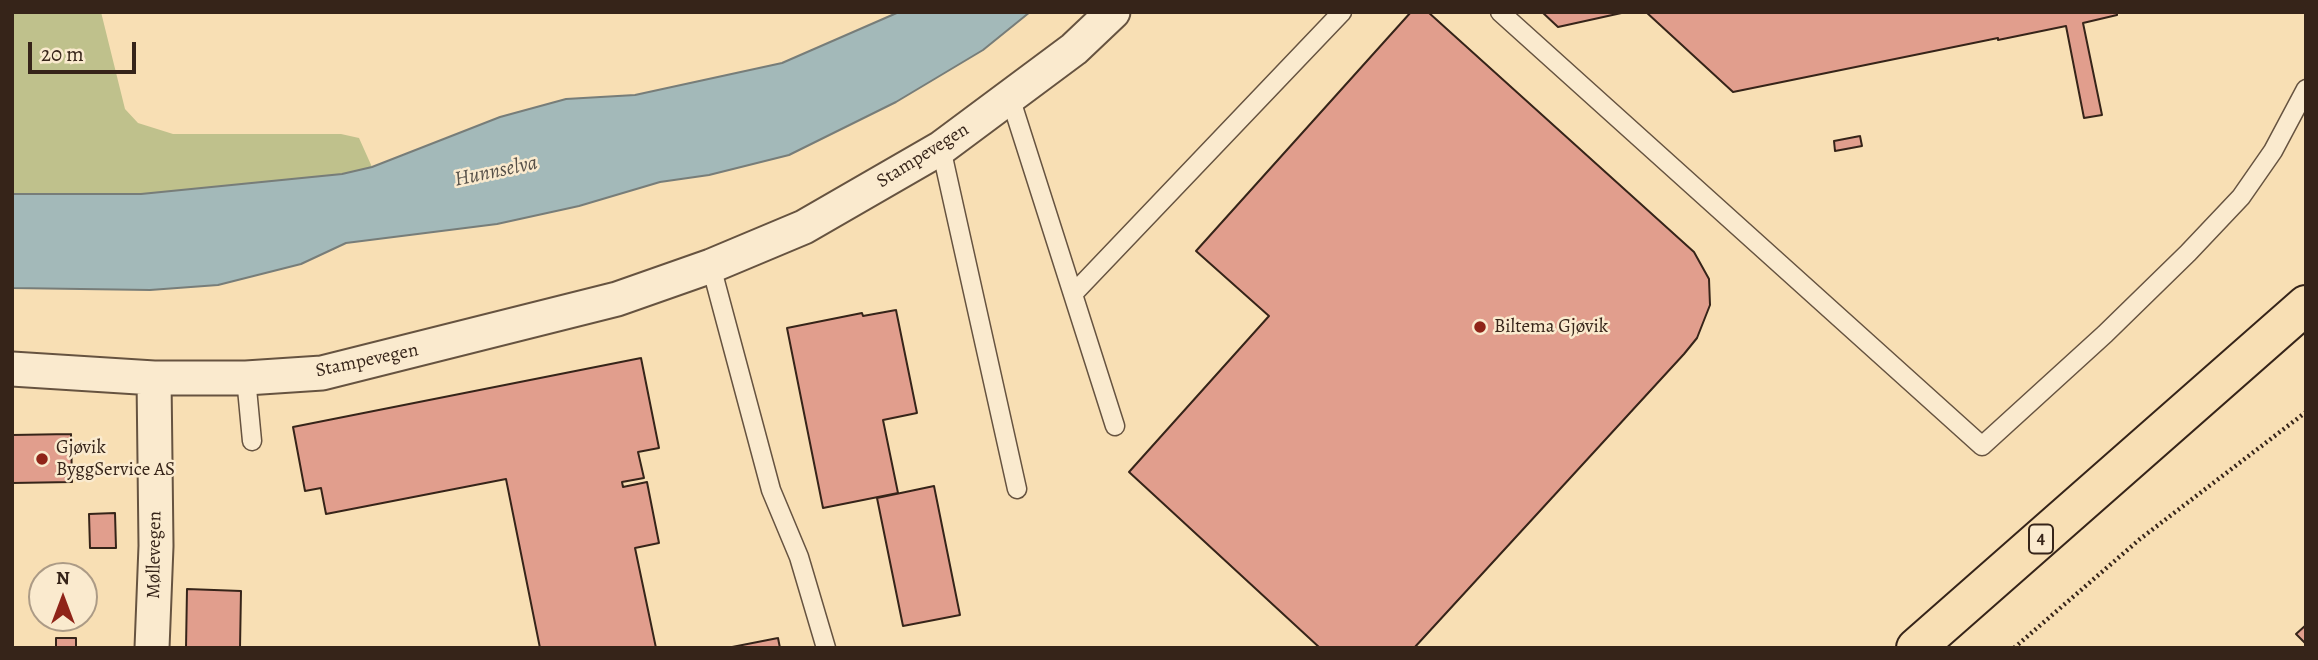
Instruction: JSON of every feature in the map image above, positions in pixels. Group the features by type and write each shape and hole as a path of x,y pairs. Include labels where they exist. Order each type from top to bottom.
{"highway":[{"name":"4","path":"1916,648 2289,329 2306,305"}],"street":[{"name":"Stampevegen","path":"12,369 154,378 246,379 322,373 617,299 804,228 941,148 1074,49 1113,12"},
{"name":"Møllevegen","path":"152,648 156,546 154,378"}],"lane":[{"path":"1073,294 1342,12"},
{"path":"1500,12 1982,446 2105,334 2241,197 2273,151 2306,89"},
{"path":"1010,97 1115,426"},
{"path":"941,148 1017,489"},
{"path":"711,265 771,490 799,557 826,648"},
{"path":"246,379 252,441"}],"path":[{"path":"2014,648 2140,539 2306,412"}],"green space":[{"path":"12,12 101,12 125,109 138,123 173,134 341,134 359,138 372,167 342,174 141,194 12,194"}],"water":[{"name":"Hunnselva","path":"899,12 1030,12 983,50 896,102 789,155 709,175 660,182 579,206 497,224 346,243 301,264 218,285 150,290 12,288 12,194 141,194 342,174 372,167 500,117 566,99 635,95 782,63"}],"building":[{"name":"Biltema Gjøvik","path":"1411,12 1428,12 1694,252 1709,279 1710,305 1697,338 1684,354 1414,648 1320,648 1129,472 1269,316 1196,251"},
{"path":"1542,12 1626,12 1558,27"},
{"path":"1646,12 2117,12 2117,15 2083,23 2102,115 2084,118 2066,26 1733,92"},
{"path":"1860,136 1862,146 1835,151 1834,141"},
{"path":"896,310 917,413 883,420 898,493 823,508 787,328 862,313 863,316"},
{"path":"641,358 659,448 638,452 644,478 622,482 623,487 647,482 659,543 635,548 656,648 540,648 506,479 326,514 321,488 305,491 293,427"},
{"name":"Gjøvik ByggService AS","path":"71,434 72,482 12,483 12,435"},
{"path":"934,486 960,615 903,626 877,498"},
{"path":"115,513 116,548 90,548 89,514"},
{"path":"187,589 241,591 240,648 186,648"},
{"path":"2306,625 2306,644 2296,634"},
{"path":"56,638 76,638 76,647 104,648 12,648 56,647"},
{"path":"778,638 780,648 727,648"}],"place":[{"name":"Biltema Gjøvik","path":"1480,327"},
{"name":"Gjøvik ByggService AS","path":"42,459"}]}
